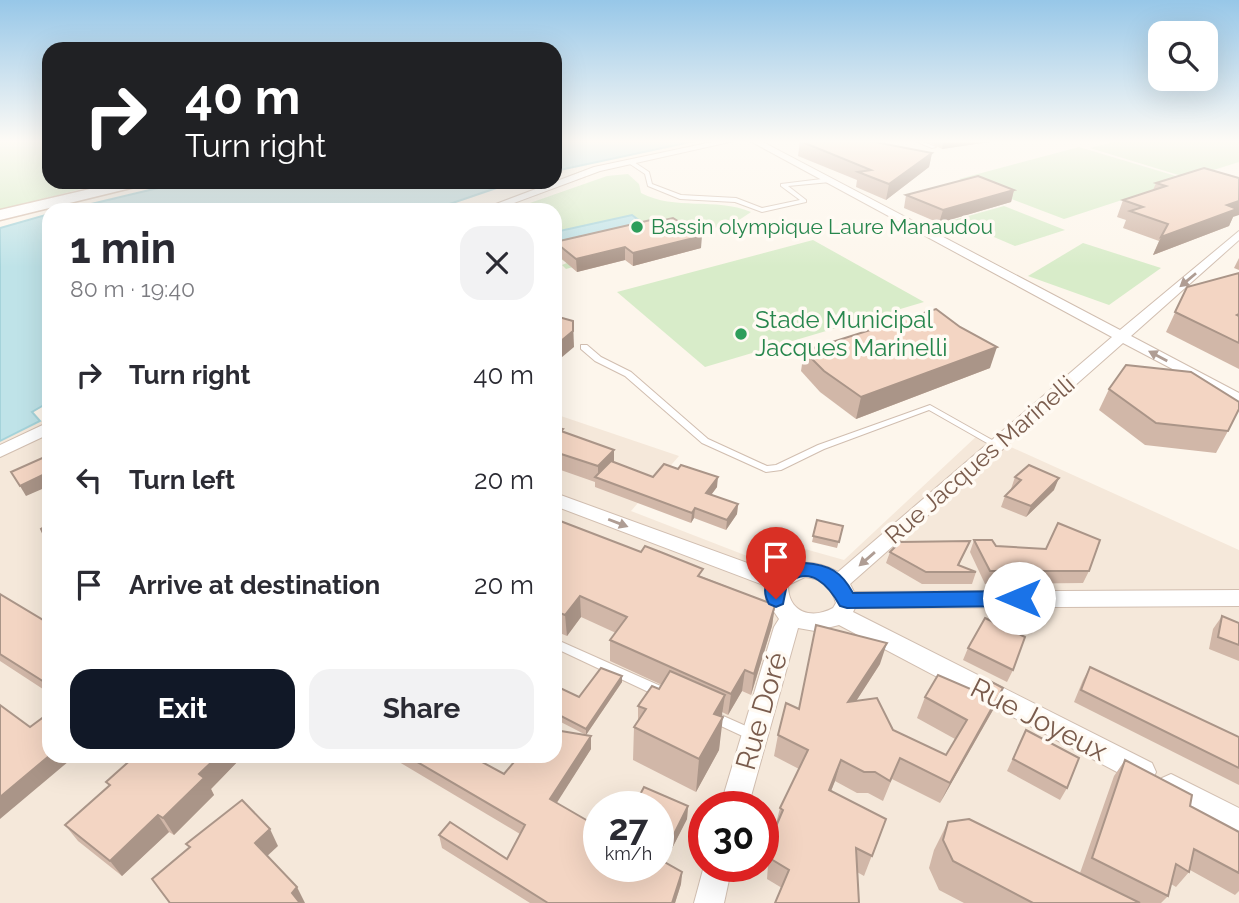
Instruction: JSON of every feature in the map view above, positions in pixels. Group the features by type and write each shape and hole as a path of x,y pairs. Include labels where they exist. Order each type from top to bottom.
{"main road":[{"path":"50,203 109,189"},
{"path":"0,215 42,205"}],"street":[{"path":"836,183 869,201 891,221 1069,318 1121,336 1239,399"},
{"path":"503,203 540,189"},
{"name":"Rue Jacques Marinelli","path":"841,599 997,445 1239,234"},
{"path":"0,452 42,431"},
{"path":"562,502 777,582"},
{"path":"777,582 791,572 805,569 818,571 841,599"},
{"path":"777,582 776,599 794,617 819,623 841,599 1239,598"},
{"name":"Rue Joyeux","path":"841,599 1239,822"},
{"name":"Rue Doré","path":"738,791 785,627 794,617"},
{"path":"709,903 714,882"}],"lane":[{"path":"650,183 680,197 736,200 762,210 804,201 783,185 800,183"},
{"path":"584,347 598,359 628,374 705,440 766,469 778,468 821,447 930,407 997,445"},
{"path":"562,646 679,701"},
{"path":"704,712 753,735"}],"shaded area":[{"path":"562,416 679,456 631,511 755,559 779,546 805,549 844,560 980,433 1239,550 1239,903 0,903 0,441 42,420 42,763 562,763"}],"green space":[{"path":"0,183 42,183 42,189 81,189 0,210"},
{"name":"Bassin olympique Laure Manaudou","path":"587,183 638,183 641,193 654,198 681,203 723,205 751,212 736,222 566,269 562,265 567,263 562,260 562,203 530,203"},
{"path":"970,183 1173,183 1064,219"},
{"path":"1004,206 1065,230 1015,246 954,220"},
{"name":"Stade Municipal Jacques Marinelli","path":"813,240 924,302 705,367 617,292"},
{"path":"1083,243 1161,268 1109,305 1028,276"}],"water":[{"path":"154,189 494,189 452,203 95,203"},
{"path":"632,215 652,230 562,250 562,230"},
{"path":"42,216 42,406 32,412 40,421 0,441 0,228"}],"building":[{"path":"951,183 996,183 1014,190 943,210 906,195"},
{"path":"1156,183 1239,183 1239,201 1227,205 1237,209 1161,237 1168,224 1130,211 1143,207 1123,200 1166,186"},
{"path":"673,218 702,236 633,253 625,247 576,259 562,248 562,240 655,219 660,221"},
{"path":"1239,273 1239,343 1175,312 1187,287"},
{"path":"936,309 960,327 997,347 861,397 824,371 804,351"},
{"path":"562,318 573,321 573,331 562,340"},
{"path":"1126,365 1191,372 1239,402 1239,409 1228,431 1156,423 1109,389"},
{"path":"562,431 614,450 598,466 562,454"},
{"path":"42,458 42,475 20,486 11,472"},
{"path":"611,461 653,477 664,464 678,469 681,465 718,477 706,493 738,504 727,520 695,508 692,513 595,477"},
{"path":"1029,465 1059,478 1031,506 1005,496 1021,480 1015,477"},
{"path":"817,520 843,526 839,542 813,536"},
{"path":"562,522 641,552 645,546 663,553 703,569 698,576 775,605 754,674 745,670 731,694 610,640 627,617 580,596 565,615 562,614"},
{"path":"1058,523 1100,540 1089,571 990,571 974,540 992,540 996,546 1046,549"},
{"path":"970,541 958,565 976,572 926,572 890,552 900,542"},
{"path":"0,594 42,619 42,681 0,654"},
{"path":"1222,616 1239,623 1239,645 1218,637"},
{"path":"985,618 1025,637 1013,670 968,648"},
{"path":"816,625 887,643 848,702 877,698 893,730 946,755 967,720 925,697 938,675 982,694 990,681 1003,688 950,783 900,758 890,781 875,772 864,772 841,760 829,790 886,819 872,856 856,848 859,903 775,903 789,870 779,864 779,819 783,810 780,808 808,750 778,735 786,703 799,709"},
{"path":"1090,667 1239,737 1239,768 1081,690"},
{"path":"601,668 622,676 586,729 562,717 562,689 579,697"},
{"path":"670,671 725,695 714,714 723,717 699,759 634,727 646,709 638,706 652,686 659,689"},
{"path":"0,705 30,727 42,718 42,762 0,797"},
{"path":"1026,730 1079,758 1067,788 1013,759"},
{"path":"562,731 591,736 550,799 583,818 583,882 674,882 674,867 682,872 672,903 548,903 439,835 450,822 507,859 525,825 419,763 484,763 504,774 513,763 562,763"},
{"path":"1125,760 1192,795 1190,806 1239,832 1239,873 1194,849 1189,872 1176,864 1168,896 1092,858"},
{"path":"127,763 211,763 199,774 204,778 163,818 158,815 110,861 65,825 110,785 106,782"},
{"path":"242,800 270,829 255,843 297,887 292,893 300,903 170,903 152,879 190,847 186,844"},
{"path":"674,800 688,806 674,834"},
{"path":"969,819 1140,903 1033,903 953,861 943,840 948,822"}],"place":[{"name":"Bassin olympique Laure Manaudou","path":"637,227"},
{"name":"Stade Municipal Jacques Marinelli","path":"741,334"}],"route":[{"path":"776,599 777,582 791,572 805,569 818,571 837,582 847,600 1019,598"}]}
